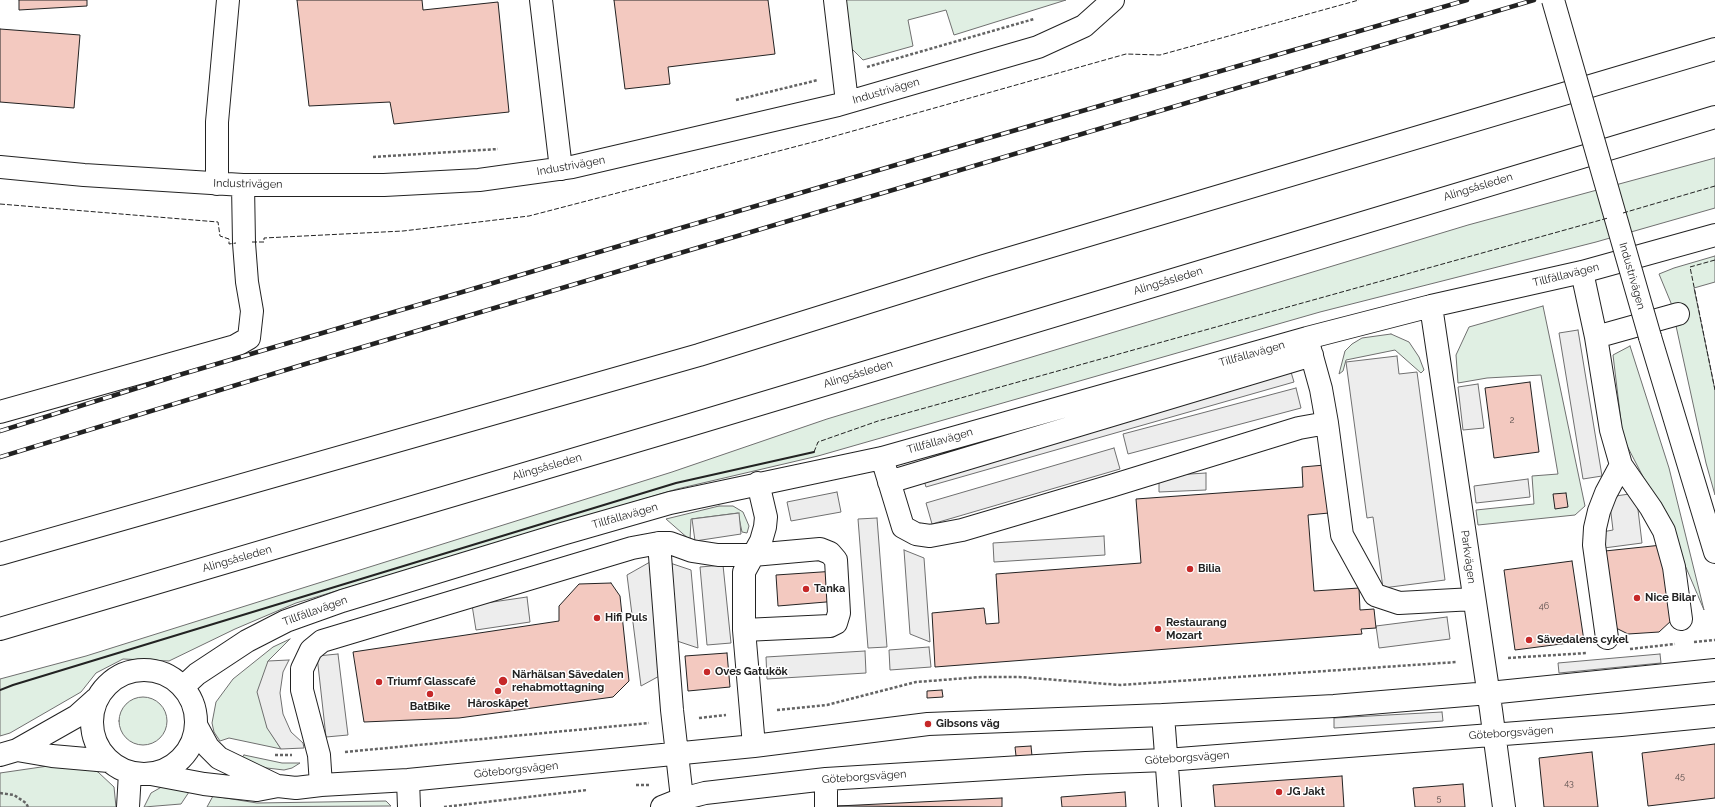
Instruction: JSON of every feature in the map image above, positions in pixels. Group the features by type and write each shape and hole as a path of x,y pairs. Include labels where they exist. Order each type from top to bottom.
{"main road":[{"path":"218,184 217,122 228,0"},
{"path":"541,0 560,169"},
{"path":"835,0 847,102"},
{"name":"Industrivägen","path":"0,167 243,185 384,185 479,180 560,169 847,102 1038,47 1084,26 1114,0"},
{"name":"Industrivägen","path":"1553,0 1650,337 1715,552"},
{"path":"0,554 699,355 984,266 1715,49"},
{"name":"Alingsåsleden","path":"0,629 687,426 1715,117"},
{"path":"0,412 235,346 250,338 252,312 244,243 243,185"},
{"name":"Tillfällavägen","path":"183,687 198,674 247,641 286,621 342,601 670,503 882,458 1310,347 1431,306 1582,272 1715,235"},
{"path":"1582,272 1596,337 1610,430 1621,465 1651,508 1664,531 1674,567 1681,619"},
{"name":"Parkvägen","path":"1431,306 1504,807"},
{"path":"1596,337 1678,314"},
{"path":"889,482 1310,347 1328,423 1342,535 1376,595 1400,603 1474,599"},
{"path":"882,458 903,527 916,534 930,536 962,530 1299,428 1328,423"},
{"path":"1607,638 1594,545 1595,528 1598,511 1621,465"},
{"path":"754,746 744,630 744,572 761,540 766,517 758,484"},
{"path":"659,543 677,753 683,803"},
{"path":"321,784 319,755 302,690 302,669 311,650 322,642 632,548 659,543 670,543 692,551 718,554 753,554 820,549 830,553 836,560 839,613 836,623 830,626 744,630"},
{"path":"8,752 109,761 141,773 170,767 179,761 191,745 196,725 194,705 183,687 170,676 162,673 136,670 113,679 103,688 96,699 91,715 92,732 98,748 109,761"},
{"name":"Göteborgsvägen","path":"141,773 228,787 257,790 278,786 296,788 321,784 408,780 754,746 928,724 1163,715 1334,706 1488,693 1715,670"},
{"path":"8,752 77,716 96,699"},
{"path":"1163,715 1170,807"},
{"name":"Göteborgsvägen","path":"662,807 683,803 705,793 826,779 1086,763 1166,760 1621,725 1715,716"},
{"name":"Göteborgsvägen","path":"196,725 208,747 220,758 278,786"},
{"path":"128,807 141,773"},
{"path":"826,779 826,807"},
{"path":"408,780 409,807"}],"path":[{"path":"0,793 14,795 26,803 28,807"}],"green space":[{"path":"842,0 1066,0 954,35 946,10 908,20 913,46 863,60 847,44"},
{"path":"1715,158 1715,208 1596,242 1320,312 818,456 677,489 296,603 235,629 169,661 123,659 96,673 81,692 10,733 0,736 0,679 86,656 672,472 827,419 1468,225"},
{"path":"1715,256 1715,282 1694,288 1715,390 1715,495 1706,463 1671,303 1659,274"},
{"path":"1543,306 1585,506 1575,515 1478,525 1476,510 1534,504 1532,476 1558,474 1541,375 1487,378 1458,383 1456,355 1469,327"},
{"path":"1391,334 1409,342 1419,357 1424,370 1421,373 1395,350 1346,360 1343,371 1339,374 1345,351 1352,344 1362,338"},
{"path":"1630,346 1669,468 1704,610 1668,525 1623,438 1613,355"},
{"path":"719,506 733,506 743,512 749,526 747,533 742,532 738,513 691,519 690,540 666,519"},
{"path":"290,639 268,661 267,727 281,749 229,738 220,741 214,732 212,723 216,702 233,679 273,647"},
{"path":"143,697 152,699 160,704 165,712 167,721 165,730 160,738 152,743 143,745 134,743 126,738 121,730 119,721 121,712 126,704 134,699"},
{"path":"244,755 282,763 300,763 292,768 284,770 267,768 240,760"},
{"path":"55,765 86,768 98,772 114,787 116,807 0,807 0,773"},
{"path":"165,785 191,789 181,804 144,807 151,793"},
{"path":"213,796 257,803 386,801 391,806 207,807"}],"shaded area":[{"path":"1578,330 1602,476 1583,479 1559,333"},
{"path":"1397,356 1399,374 1417,372 1445,580 1383,588 1373,517 1367,518 1346,362"},
{"path":"1291,372 1294,382 926,487 923,477"},
{"path":"1478,384 1484,428 1463,430 1458,387"},
{"path":"1296,388 1301,408 1128,454 1123,434"},
{"path":"1114,448 1120,469 932,524 926,503"},
{"path":"1206,473 1206,490 1159,492 1159,476"},
{"path":"1528,479 1530,497 1476,503 1474,486"},
{"path":"837,492 841,512 791,521 787,502"},
{"path":"1636,493 1642,543 1604,548 1602,532 1613,530 1609,497"},
{"path":"739,513 741,534 695,541 692,519"},
{"path":"877,518 887,647 868,648 858,519"},
{"path":"1104,536 1105,555 994,562 993,543"},
{"path":"904,550 924,558 930,642 910,634"},
{"path":"650,562 663,674 641,686 627,575"},
{"path":"670,563 691,570 698,648 677,641"},
{"path":"723,565 731,643 707,645 700,567"},
{"path":"527,597 530,622 476,630 472,605"},
{"path":"1447,617 1450,639 1379,648 1376,626"},
{"path":"929,647 931,667 890,670 889,650"},
{"path":"865,651 866,673 767,679 766,657"},
{"path":"338,654 348,735 326,737 317,656"},
{"path":"1660,654 1661,663 1559,673 1558,663"},
{"path":"289,660 283,672 280,693 283,714 291,732 303,743 304,748 281,749 267,728 257,692 268,661"},
{"path":"1442,712 1443,721 1334,728 1334,718"}],"building":[{"path":"19,0 87,0 87,6 19,10"},
{"path":"297,0 422,0 423,10 498,2 509,112 394,124 390,102 309,106"},
{"path":"614,0 768,0 775,54 668,67 670,84 625,89"},
{"path":"0,29 80,35 74,108 0,102"},
{"path":"1530,382 1539,452 1494,458 1485,388"},
{"name":"Bilia","path":"1325,465 1329,513 1308,515 1314,591 1359,588 1360,610 1374,609 1376,628 1361,629 1362,634 935,667 932,613 984,608 986,624 999,623 996,574 1141,563 1136,499 1303,487 1302,467"},
{"path":"1566,493 1568,507 1555,509 1553,494"},
{"path":"1662,545 1672,620 1659,632 1628,634 1614,627 1605,551"},
{"path":"1572,561 1584,641 1515,650 1504,570"},
{"path":"836,571 838,601 778,606 776,575"},
{"path":"611,583 620,596 629,681 613,697 459,718 364,722 353,652 559,621 559,606 579,584"},
{"name":"Oves Gatukök","path":"727,653 730,687 688,691 685,656"},
{"path":"942,690 943,697 927,698 927,691"},
{"path":"1715,744 1715,798 1648,806 1642,753"},
{"path":"1031,746 1032,756 1016,756 1015,747"},
{"path":"1592,752 1598,807 1544,807 1539,758"},
{"path":"1342,776 1344,807 1215,807 1213,785"},
{"path":"1463,784 1465,807 1415,807 1413,788"},
{"path":"1125,792 1126,807 1062,807 1061,797"},
{"path":"1002,798 1002,807 838,806"}],"railway":[{"path":"0,431 179,375 964,145 1467,0"},
{"path":"0,457 302,365 1534,0"}],"fence":[{"path":"252,242 264,242 264,238 403,231 529,216 821,140 1126,54 1160,55 1359,0"},
{"path":"1623,213 1715,186"},
{"path":"0,204 218,222 220,236 229,239 229,244 236,243"},
{"path":"814,452 818,442 878,421 1608,218"},
{"path":"1715,260 1690,267 1715,390"}],"wall":[{"path":"0,690 676,483 814,452"}],"place":[{"name":"Bilia","path":"1190,569"},
{"name":"Tanka","path":"806,589"},
{"name":"Nice Bilar","path":"1637,598"},
{"name":"Hifi Puls","path":"597,618"},
{"name":"Restaurang Mozart","path":"1158,629"},
{"name":"Sävedalens cykel","path":"1529,640"},
{"name":"Oves Gatukök","path":"707,672"},
{"name":"Närhälsan Sävedalen rehabmottagning","path":"503,681"},
{"name":"Triumf Glasscafé","path":"379,682"},
{"name":"Håroskåpet","path":"498,691"},
{"name":"BatBike","path":"430,694"},
{"name":"Gibsons väg","path":"928,724"},
{"name":"JG Jakt","path":"1279,792"}]}
